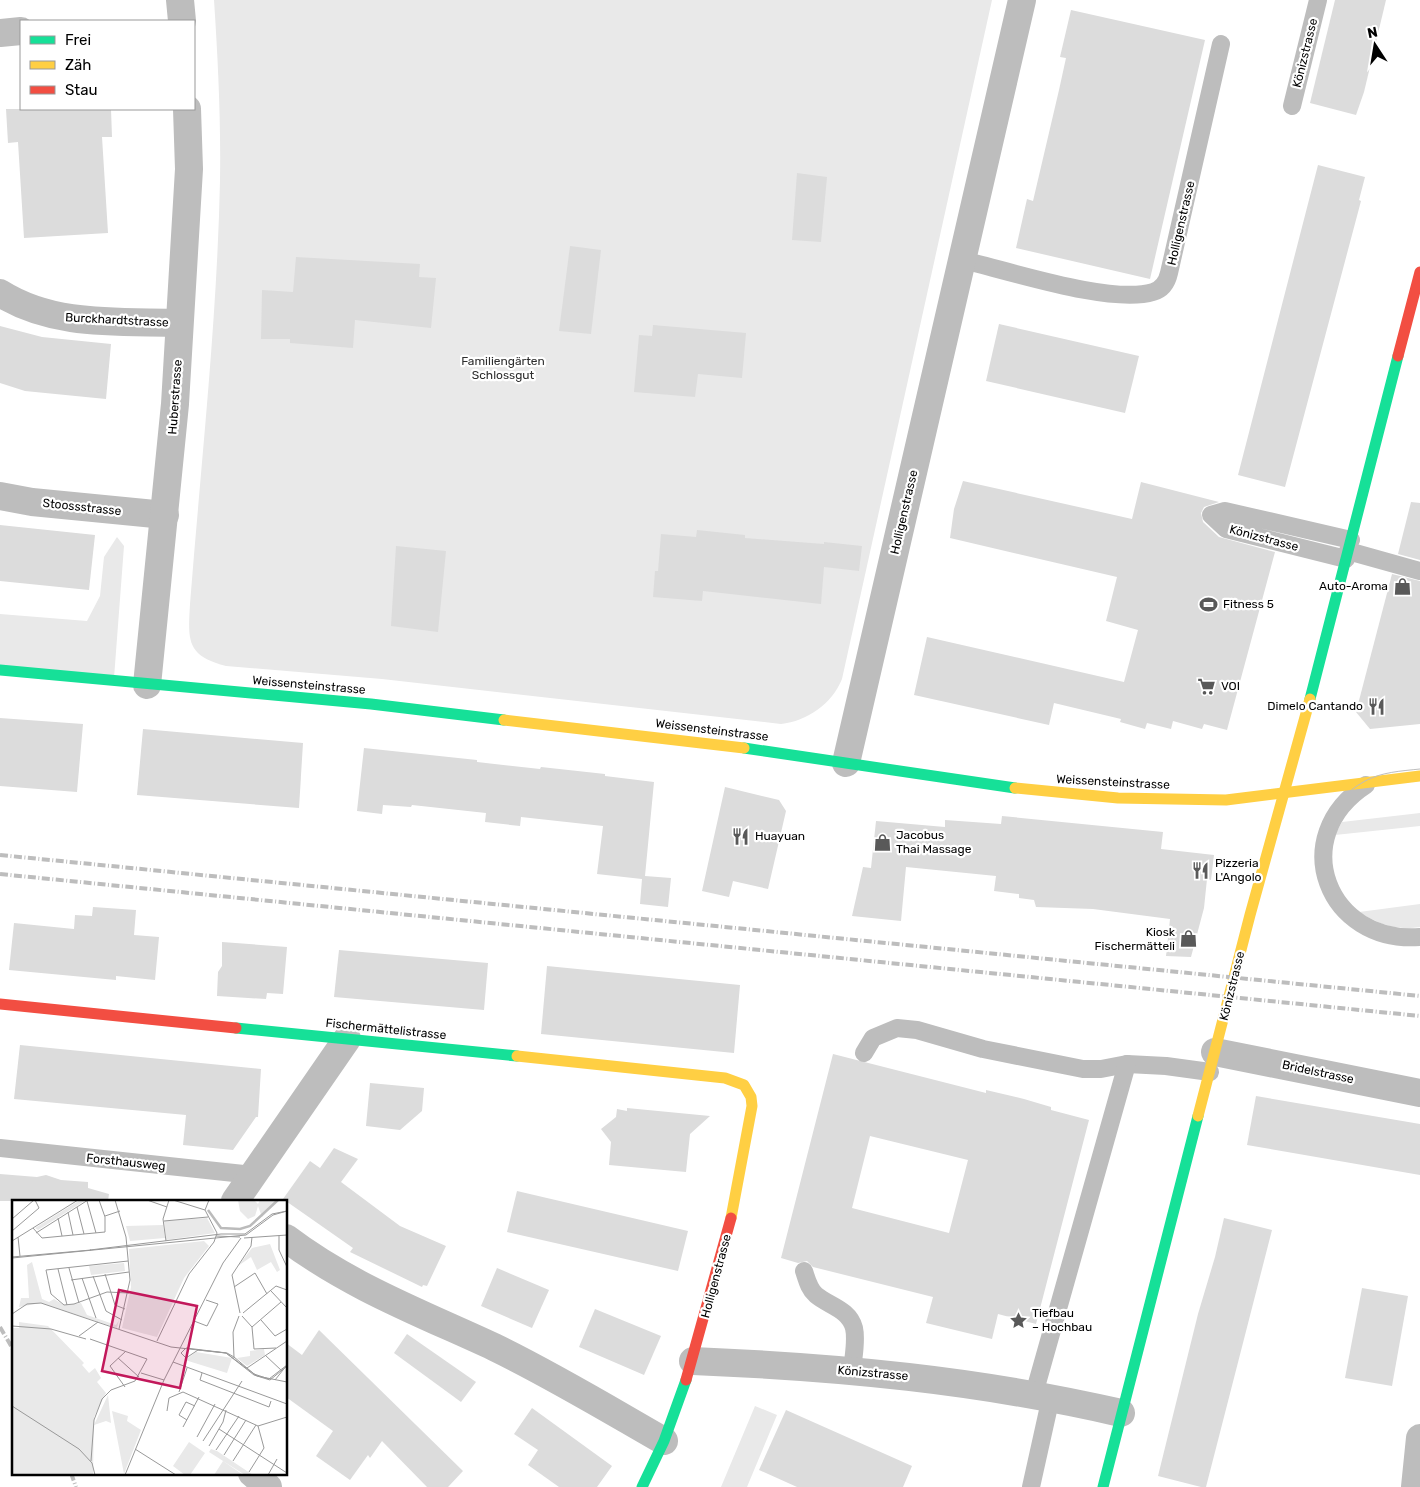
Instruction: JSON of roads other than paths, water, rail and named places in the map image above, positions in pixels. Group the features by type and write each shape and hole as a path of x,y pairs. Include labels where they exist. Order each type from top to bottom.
{"main road":[{"name":"Könizstrasse","path":"1104,1487 1121,1412 1212,1062 1250,916 1285,793 1420,272"},
{"name":"Weissensteinstrasse","path":"0,670 147,685 371,704 769,751 1000,786 1118,798 1226,800 1420,776"},
{"name":"Fischermättelistrasse","path":"0,1004 736,1079 747,1087 752,1096 752,1106"},
{"name":"Holligenstrasse","path":"642,1487 664,1441 693,1360 729,1229 752,1106"}],"street":[{"path":"180,0 182,20"},
{"name":"Holligenstrasse","path":"846,763 1022,0"},
{"path":"0,34 20,31"},
{"name":"Huberstrasse","path":"147,685 175,404 189,179 187,110"},
{"name":"Burckhardtstrasse","path":"0,293 16,303 53,317 97,321 179,323"},
{"name":"Stoossstrasse","path":"0,496 32,502 165,515"},
{"path":"236,1200 347,1039"},
{"name":"Bridelstrasse","path":"1212,1062 1420,1093"},
{"path":"288,1240 310,1257 361,1285 494,1347 664,1441"},
{"name":"Könizstrasse","path":"693,1360 852,1371 957,1381 1043,1395 1121,1412"},
{"path":"1414,1487 1420,1438"},
{"path":"253,1474 268,1487"}],"lane":[{"name":"Könizstrasse","path":"1292,106 1318,0"},
{"name":"Holligenstrasse","path":"962,260 1057,284 1104,292 1139,295 1154,292 1163,287 1170,273 1221,44"},
{"name":"Könizstrasse","path":"1348,550 1226,529 1211,515 1225,511 1420,571"},
{"path":"1375,782 1350,796 1331,823 1324,848 1324,872 1335,900 1362,926 1394,938 1420,937"},
{"path":"864,1053 873,1038 897,1028 917,1030 983,1049 1083,1069 1101,1069 1127,1064 1166,1066 1212,1062"},
{"path":"1031,1487 1043,1395 1127,1064"},
{"name":"Forsthausweg","path":"0,1148 253,1175"},
{"path":"804,1271 809,1285 816,1295 844,1312 852,1321 855,1335 852,1371"}],"tram line":[{"path":"1420,769 1392,772 1371,778 1339,802 1323,828 1319,856 1323,884 1336,909 1358,928 1386,940 1420,942"}],"railway":[{"path":"0,855 1420,996"},
{"path":"0,874 1420,1016"},
{"path":"0,1327 12,1348"},
{"path":"71,1474 76,1487"}],"place":[{"name":"Auto-Aroma","path":"1402,586"},
{"name":"Fitness 5","path":"1209,604"},
{"name":"VOI","path":"1207,686"},
{"name":"Dimelo Cantando","path":"1377,706"},
{"name":"Huayuan","path":"741,836"},
{"name":"Jacobus Thai Massage","path":"882,842"},
{"name":"Pizzeria L'Angolo","path":"1201,870"},
{"name":"Kiosk Fischermätteli","path":"1189,939"},
{"name":"Tiefbau – Hochbau","path":"1018,1320"}],"park label":[{"name":"Familiengärten Schlossgut","path":"503,368"}]}
